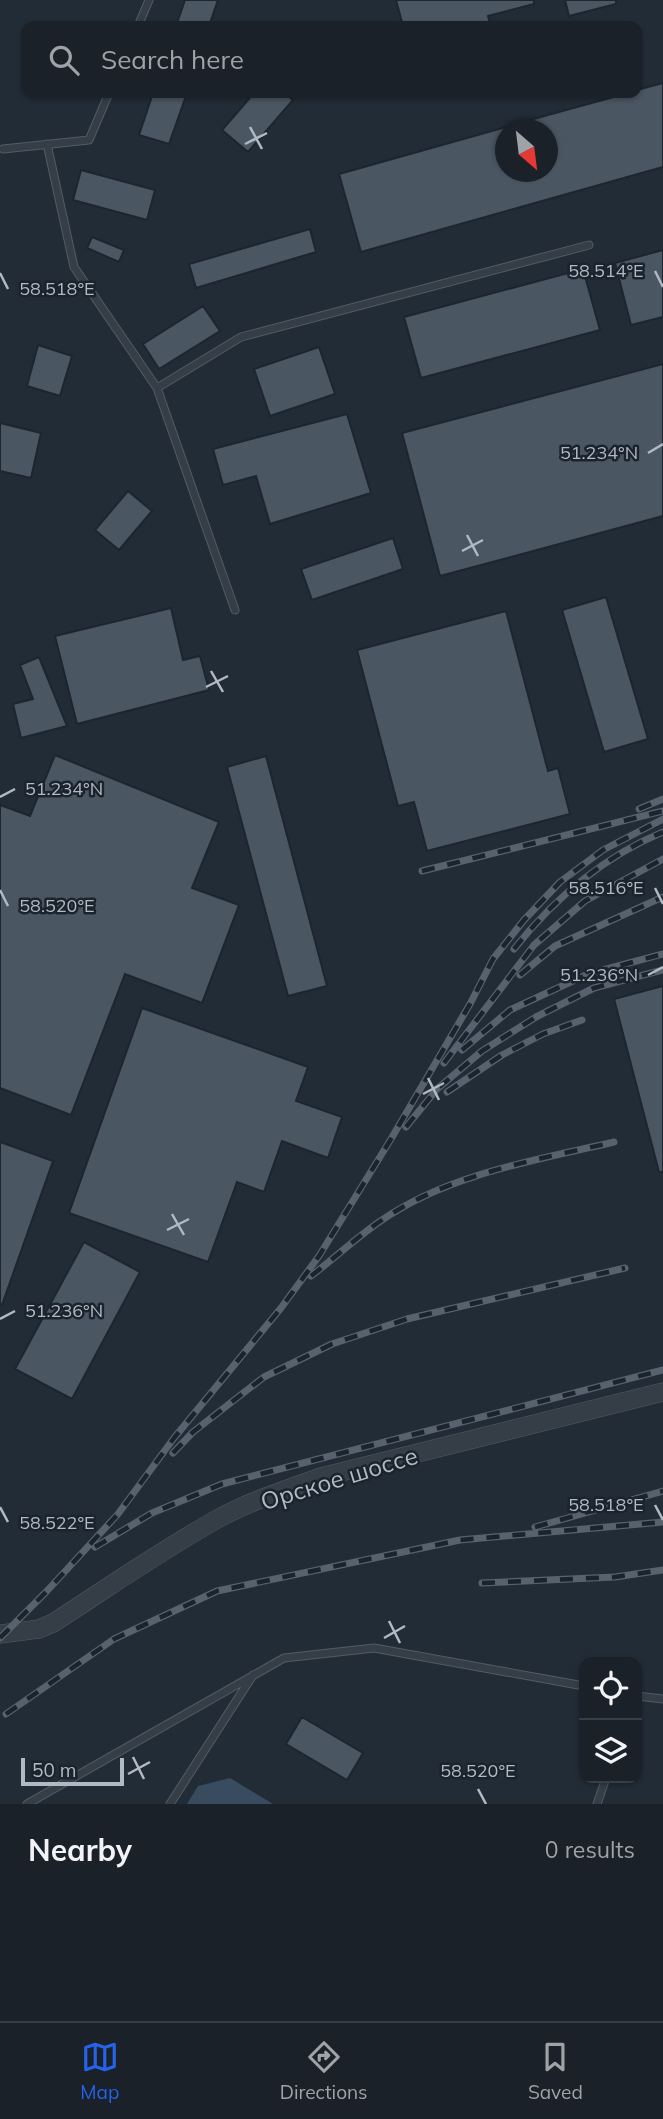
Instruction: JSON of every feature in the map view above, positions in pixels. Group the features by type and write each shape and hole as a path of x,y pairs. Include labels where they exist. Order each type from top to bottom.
{"street":[{"name":"Орское шоссе","path":"0,1634 39,1629 53,1623 180,1541 223,1516 272,1494 321,1477 663,1392"}],"lane":[{"path":"140,21 149,0"},
{"path":"3,149 89,139 107,98"},
{"path":"47,144 74,267 157,388 235,610"},
{"path":"157,388 241,337 589,245"},
{"path":"27,1804 253,1673 284,1658 374,1648 579,1685"},
{"path":"170,1804 253,1673"},
{"path":"642,1697 663,1699"},
{"path":"597,1804 605,1783"}],"water":[{"path":"230,1778 273,1804 187,1804 198,1786"}],"building":[{"path":"185,0 218,0 211,21 178,21"},
{"path":"396,0 534,0 534,4 488,16 490,21 402,21"},
{"path":"565,0 616,0 616,4 569,16"},
{"path":"663,83 663,167 361,252 339,174 495,130 495,182 558,182 558,119 533,119 610,98 642,98 642,89"},
{"path":"151,98 185,98 169,144 139,135"},
{"path":"250,98 293,100 248,152 222,130"},
{"path":"81,170 155,190 147,220 73,200"},
{"path":"310,229 316,252 196,288 189,264"},
{"path":"92,237 124,250 119,262 87,248"},
{"path":"663,250 663,317 631,325 615,263"},
{"path":"583,269 600,330 421,378 404,317"},
{"path":"203,306 220,331 159,369 143,344"},
{"path":"38,345 72,356 60,396 27,386"},
{"path":"319,347 335,394 270,416 254,369"},
{"path":"663,364 663,516 440,576 402,433"},
{"path":"347,414 371,493 270,524 256,476 223,485 213,449"},
{"path":"0,423 41,433 31,478 0,471"},
{"path":"128,491 152,511 119,550 95,530"},
{"path":"393,538 403,569 312,600 301,569"},
{"path":"606,597 648,739 604,752 562,610"},
{"path":"171,608 183,660 200,656 209,690 77,724 55,636"},
{"path":"506,611 548,771 558,768 570,814 427,851 414,802 398,806 357,650"},
{"path":"39,657 67,726 21,738 13,704 33,699 20,665"},
{"path":"55,755 219,822 192,888 239,905 202,1003 125,974 71,1115 0,1088 0,805 30,816"},
{"path":"266,756 327,986 288,996 227,767"},
{"path":"663,986 663,1172 659,1172 614,999"},
{"path":"142,1008 308,1067 296,1101 342,1117 328,1158 282,1141 264,1192 237,1182 208,1262 69,1213"},
{"path":"0,1142 53,1161 2,1305 0,1304"},
{"path":"84,1242 140,1272 72,1399 15,1369"},
{"path":"302,1717 363,1753 347,1780 286,1744"}],"railway":[{"path":"639,809 663,799"},
{"path":"422,871 663,811"},
{"path":"0,1638 118,1514 174,1438 281,1308 319,1256 391,1139 470,1004 493,959 524,920 560,882 603,850 663,819"},
{"path":"514,949 546,913 581,881 620,854 663,832"},
{"path":"444,1063 534,945 585,901 663,859"},
{"path":"520,975 555,946 663,897"},
{"path":"462,1050 510,1010 588,974 663,954"},
{"path":"406,1127 437,1089 482,1051 536,1017 594,988 663,970"},
{"path":"447,1092 502,1055 543,1034 582,1020"},
{"path":"311,1276 382,1220 436,1191 494,1170 614,1142"},
{"path":"173,1453 193,1432 264,1377 332,1344 407,1319 625,1268"},
{"path":"95,1547 152,1513 222,1484 663,1370"},
{"path":"535,1527 663,1491"},
{"path":"6,1714 114,1639 217,1591 460,1540 663,1522"},
{"path":"482,1583 615,1577 663,1570"}]}
